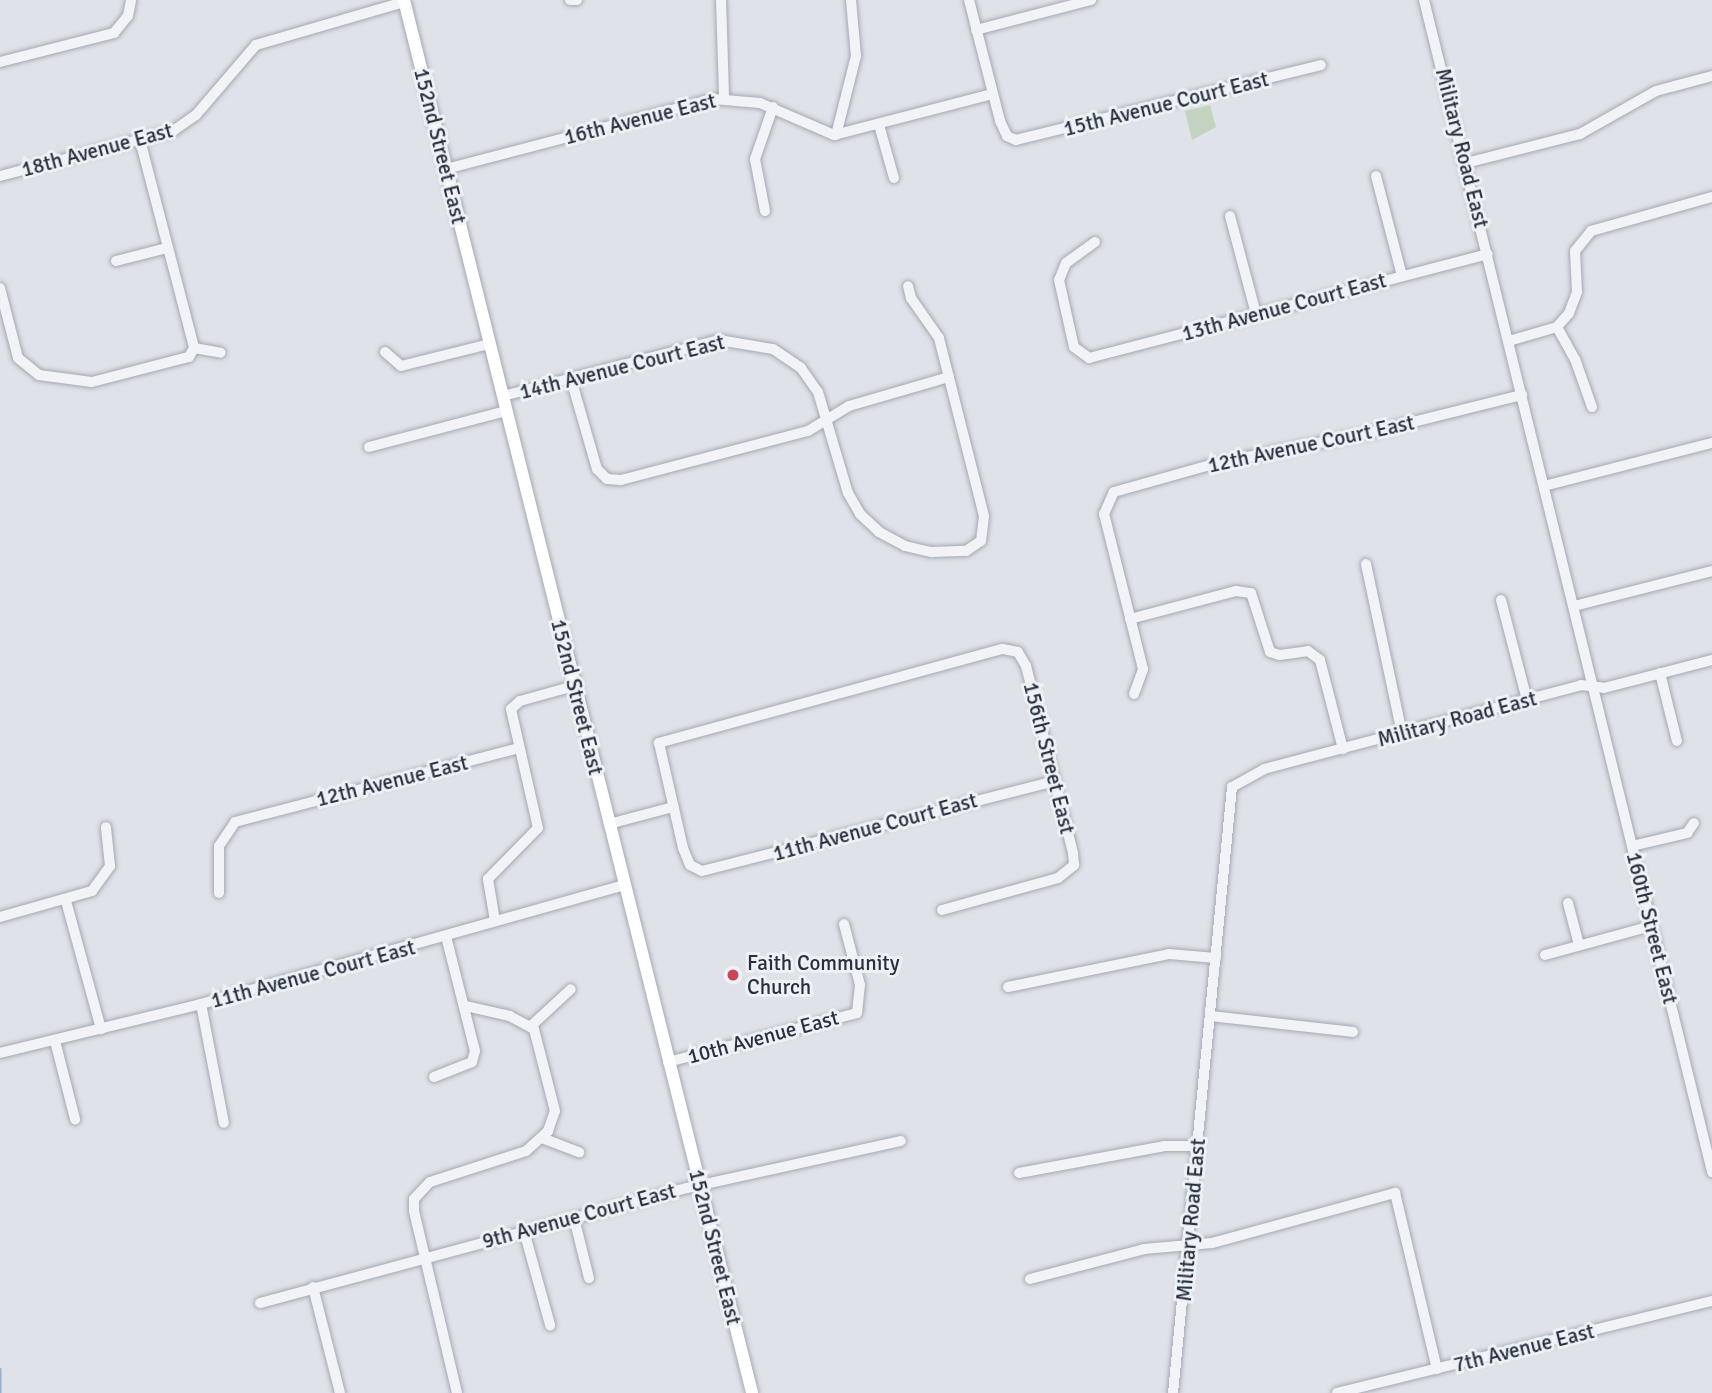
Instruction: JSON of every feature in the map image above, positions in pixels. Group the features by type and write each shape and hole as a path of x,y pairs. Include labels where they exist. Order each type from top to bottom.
{"main road":[{"name":"152nd Street East","path":"404,1 752,1393"}],"street":[{"path":"0,62 107,35 122,26 131,0"},
{"path":"720,0 724,98"},
{"path":"851,0 856,55 836,135 992,94 969,0"},
{"path":"976,30 1091,0"},
{"name":"Military Road East","path":"1173,1393 1190,1245 1232,787 1249,774 1593,685 1424,0"},
{"name":"18th Avenue East","path":"0,176 182,127 256,45 404,1"},
{"name":"15th Avenue Court East","path":"992,94 1011,138 1030,138 1321,65"},
{"path":"1466,163 1580,134 1656,90 1712,76"},
{"name":"16th Avenue East","path":"446,169 724,98 773,107 820,133 836,135"},
{"path":"765,211 755,159 773,107"},
{"path":"879,125 894,178"},
{"path":"0,288 18,358 39,375 85,382 189,357 194,348 140,140"},
{"path":"1376,176 1402,276"},
{"path":"1509,341 1557,327 1574,302 1575,251 1585,237 1615,223 1712,197"},
{"path":"1230,216 1256,314"},
{"name":"13th Avenue Court East","path":"1095,242 1066,263 1059,280 1072,339 1081,356 1096,357 1488,254"},
{"path":"116,261 167,248"},
{"path":"571,379 597,469 613,480 808,431 874,396 949,377 939,338 911,298 908,286"},
{"path":"1557,327 1575,359 1592,407"},
{"name":"14th Avenue Court East","path":"503,396 719,340 754,343 781,353 801,368 818,392 848,494 879,532 905,546 932,552 965,551 981,541 984,516 949,377"},
{"path":"386,352 401,366 489,344"},
{"path":"194,348 221,353"},
{"name":"12th Avenue Court East","path":"1130,618 1106,503 1114,492 1217,463 1385,430 1522,395"},
{"name":"14th Avenue Court East","path":"369,447 506,411"},
{"path":"1544,486 1712,443"},
{"path":"1366,564 1402,734"},
{"path":"1574,606 1712,571"},
{"path":"1134,694 1143,669 1130,618 1236,591 1251,593 1270,652 1280,655 1312,652 1320,660 1343,749"},
{"path":"1501,600 1527,700"},
{"name":"156th Street East","path":"673,807 660,742 1002,649 1014,650 1026,666 1073,853 1072,870 1058,878 942,910"},
{"path":"1593,685 1604,688 1712,660"},
{"path":"1660,673 1678,741"},
{"name":"160th Street East","path":"1593,685 1712,1172"},
{"path":"495,920 488,879 538,828 512,719 516,703 574,686"},
{"name":"12th Avenue East","path":"219,893 219,846 236,822 519,748"},
{"name":"11th Avenue Court East","path":"673,807 685,856 695,868 709,870 1055,781"},
{"path":"609,824 673,807"},
{"path":"1632,846 1687,833 1694,823"},
{"path":"0,917 66,901 92,891 106,876 110,857 106,827"},
{"name":"11th Avenue Court East","path":"0,1053 201,1004 624,885"},
{"path":"66,901 101,1029"},
{"path":"1567,904 1579,946"},
{"name":"10th Avenue East","path":"668,1062 857,1013 860,985 844,924"},
{"path":"1545,955 1651,926"},
{"path":"434,1077 474,1058 466,1006 446,936"},
{"path":"1008,987 1169,954 1216,958"},
{"path":"531,1026 571,989"},
{"path":"201,1004 224,1123"},
{"path":"457,1393 424,1257 414,1199 424,1185 520,1154 542,1138 555,1111 540,1044 531,1026 494,1011 466,1006"},
{"path":"1211,1016 1353,1032"},
{"path":"55,1041 75,1119"},
{"path":"542,1138 579,1152"},
{"name":"9th Avenue Court East","path":"260,1303 574,1218 901,1141"},
{"path":"1019,1173 1164,1146 1197,1146"},
{"path":"1030,1279 1144,1250 1190,1245 1395,1193 1437,1369"},
{"path":"574,1218 589,1278"},
{"path":"524,1231 550,1325"},
{"path":"313,1287 340,1393"},
{"name":"7th Avenue East","path":"1336,1393 1712,1301"}],"green space":[{"path":"1210,105 1216,127 1192,140 1185,111"}],"waterway":[{"path":"0,1369 0,1393"}],"place":[{"name":"Faith Community Church","path":"733,975"}]}
